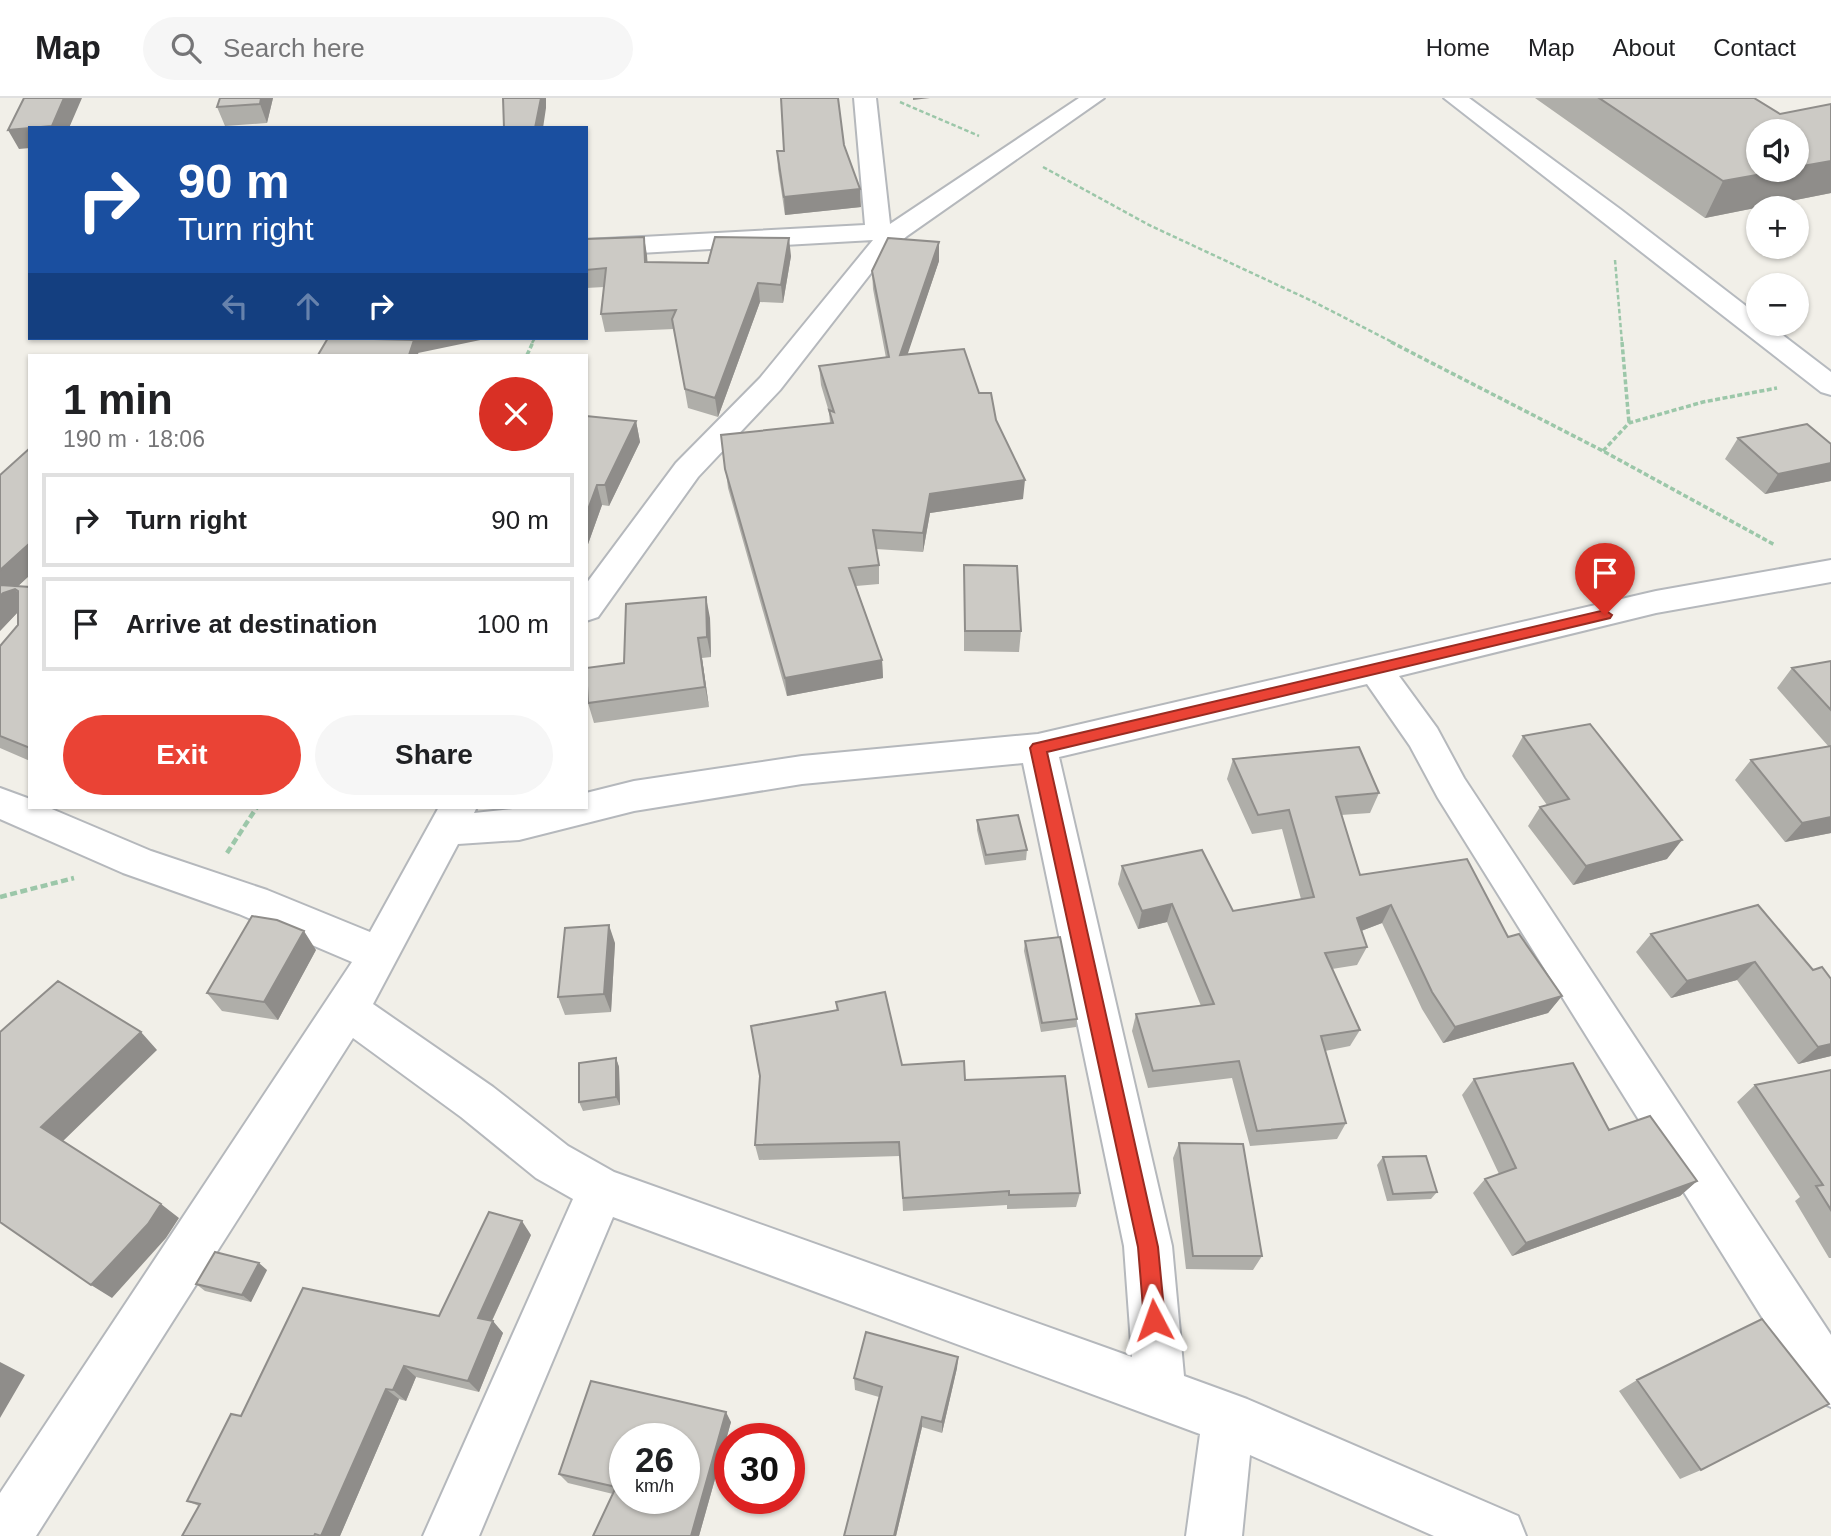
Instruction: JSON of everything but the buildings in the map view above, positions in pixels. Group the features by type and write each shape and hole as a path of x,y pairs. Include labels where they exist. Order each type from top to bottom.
{"street":[{"path":"865,98 888,232"},
{"path":"588,606 687,470 769,384 888,232 1093,98"},
{"path":"1455,98 1611,214 1824,381"},
{"path":"588,248 888,232"},
{"path":"588,808 634,796 802,770 1038,748 1656,602 1827,572"},
{"path":"1375,669 1424,738 1451,789 1831,1381"},
{"path":"1038,748 1148,1247 1160,1393"},
{"path":"0,803 137,862 206,886 379,955"},
{"path":"4,1536 347,1010 451,818 519,825 582,809"},
{"path":"347,1010 477,1102 552,1162 601,1190 1228,1418 1498,1536"},
{"path":"451,1536 601,1190"},
{"path":"1214,1536 1228,1418"}],"path":[{"path":"891,98 1014,152 1149,225 1312,301 1603,450 1827,572"},
{"path":"1611,214 1629,423"},
{"path":"1603,450 1629,423 1703,402 1824,381"},
{"path":"206,886 256,809"},
{"path":"0,897 137,862"}],"route":[{"path":"1154,1320 1148,1247 1038,748 1605,615"}]}
